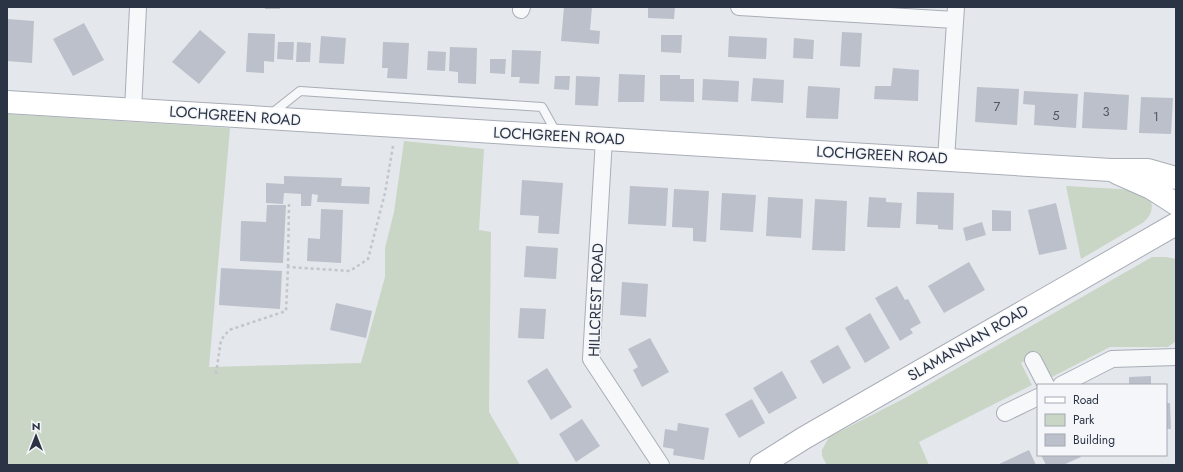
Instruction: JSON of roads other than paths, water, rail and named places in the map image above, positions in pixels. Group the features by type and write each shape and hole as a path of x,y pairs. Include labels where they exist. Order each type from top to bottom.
{"street":[{"path":"133,110 138,7"},
{"path":"739,7 956,14 946,159"},
{"name":"LOCHGREEN ROAD","path":"11,100 133,110 604,139 1111,170 1148,170 1176,178"},
{"name":"HILLCREST ROAD","path":"604,139 591,359 660,465"},
{"name":"LOCHGREEN ROAD","path":"1111,170 1151,188 1176,204"},
{"name":"SLAMANNAN ROAD","path":"761,465 804,438 1176,224"},
{"path":"1063,384 1112,359 1176,357"},
{"path":"1032,360 1045,384"},
{"path":"1005,413 1037,397"}],"lane":[{"path":"266,118 300,91 542,107 558,136"}]}
